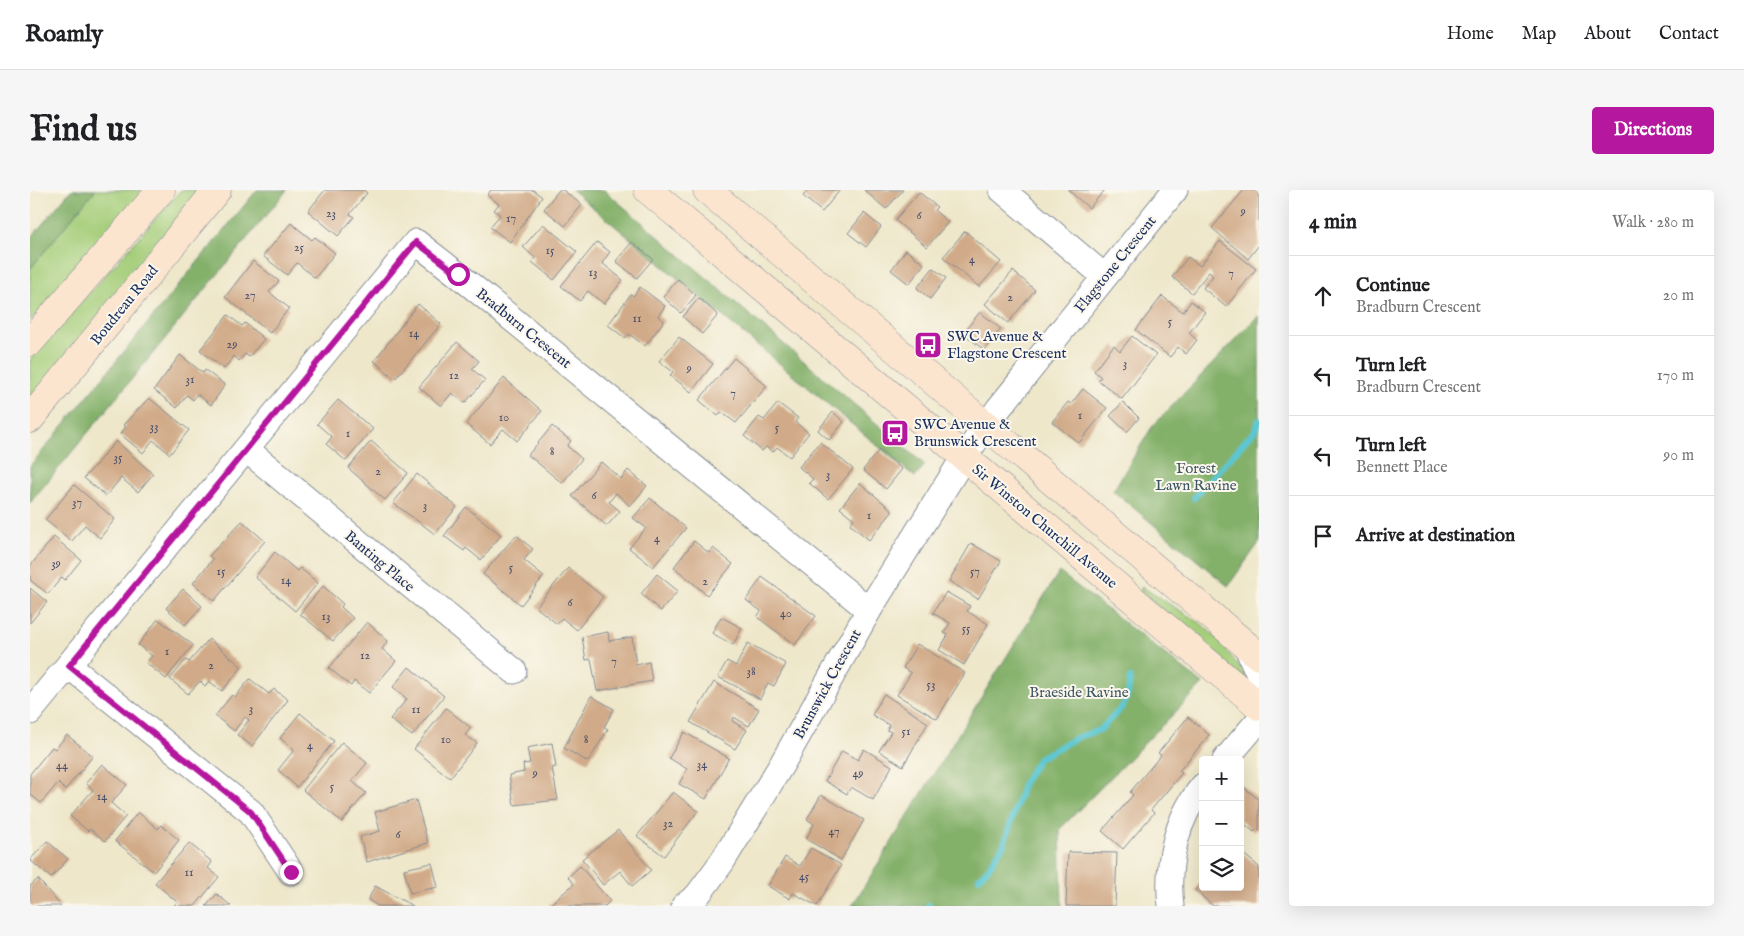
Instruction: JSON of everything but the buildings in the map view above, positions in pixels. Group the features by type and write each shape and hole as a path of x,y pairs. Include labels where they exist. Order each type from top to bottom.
{"main road":[{"path":"30,342 161,190"},
{"name":"Boudreau Road","path":"30,419 217,190"},
{"name":"Sir Winston Churchill Avenue","path":"648,190 1259,706"},
{"path":"707,190 1252,650"}],"street":[{"path":"1002,190 1104,276"},
{"name":"Flagstone Crescent","path":"964,457 998,408 1175,190"},
{"name":"Bradburn Crescent","path":"30,712 416,242 458,274 868,610"},
{"name":"Banting Place","path":"247,450 514,671"},
{"name":"Brunswick Crescent","path":"684,906 697,896 722,862 782,764 868,610 964,457"},
{"path":"1252,650 1259,675"},
{"path":"69,666 251,812 291,872"},
{"path":"1228,756 1259,720"},
{"path":"1171,906 1170,884 1175,844 1190,806 1199,792"}],"green space":[{"path":"71,190 95,190 30,269 30,239"},
{"path":"95,190 148,190 30,321 30,269"},
{"path":"181,190 200,190 30,404 30,360"},
{"path":"257,190 287,190 30,503 30,466"},
{"path":"572,190 604,190 925,465 915,477"},
{"name":"Forest Lawn Ravine","path":"1259,315 1259,543 1228,586 1113,491 1152,427"},
{"name":"Braeside Ravine","path":"1059,572 1203,684 1060,829 1062,906 852,906"},
{"path":"1142,587 1200,623 1218,639 1246,676 1244,679 1140,591"}],"waterway":[{"path":"1194,498 1256,429 1259,420"},
{"path":"979,878 989,867 1004,844 1024,782 1039,758 1078,737 1100,730 1123,706 1128,694 1130,678"}],"place":[{"name":"SWC Avenue & Flagstone Crescent","path":"928,345"},
{"name":"SWC Avenue & Brunswick Crescent","path":"895,433"}],"route":[{"path":"291,872 251,812 69,666 247,450 382,281 416,242 458,274"}]}
